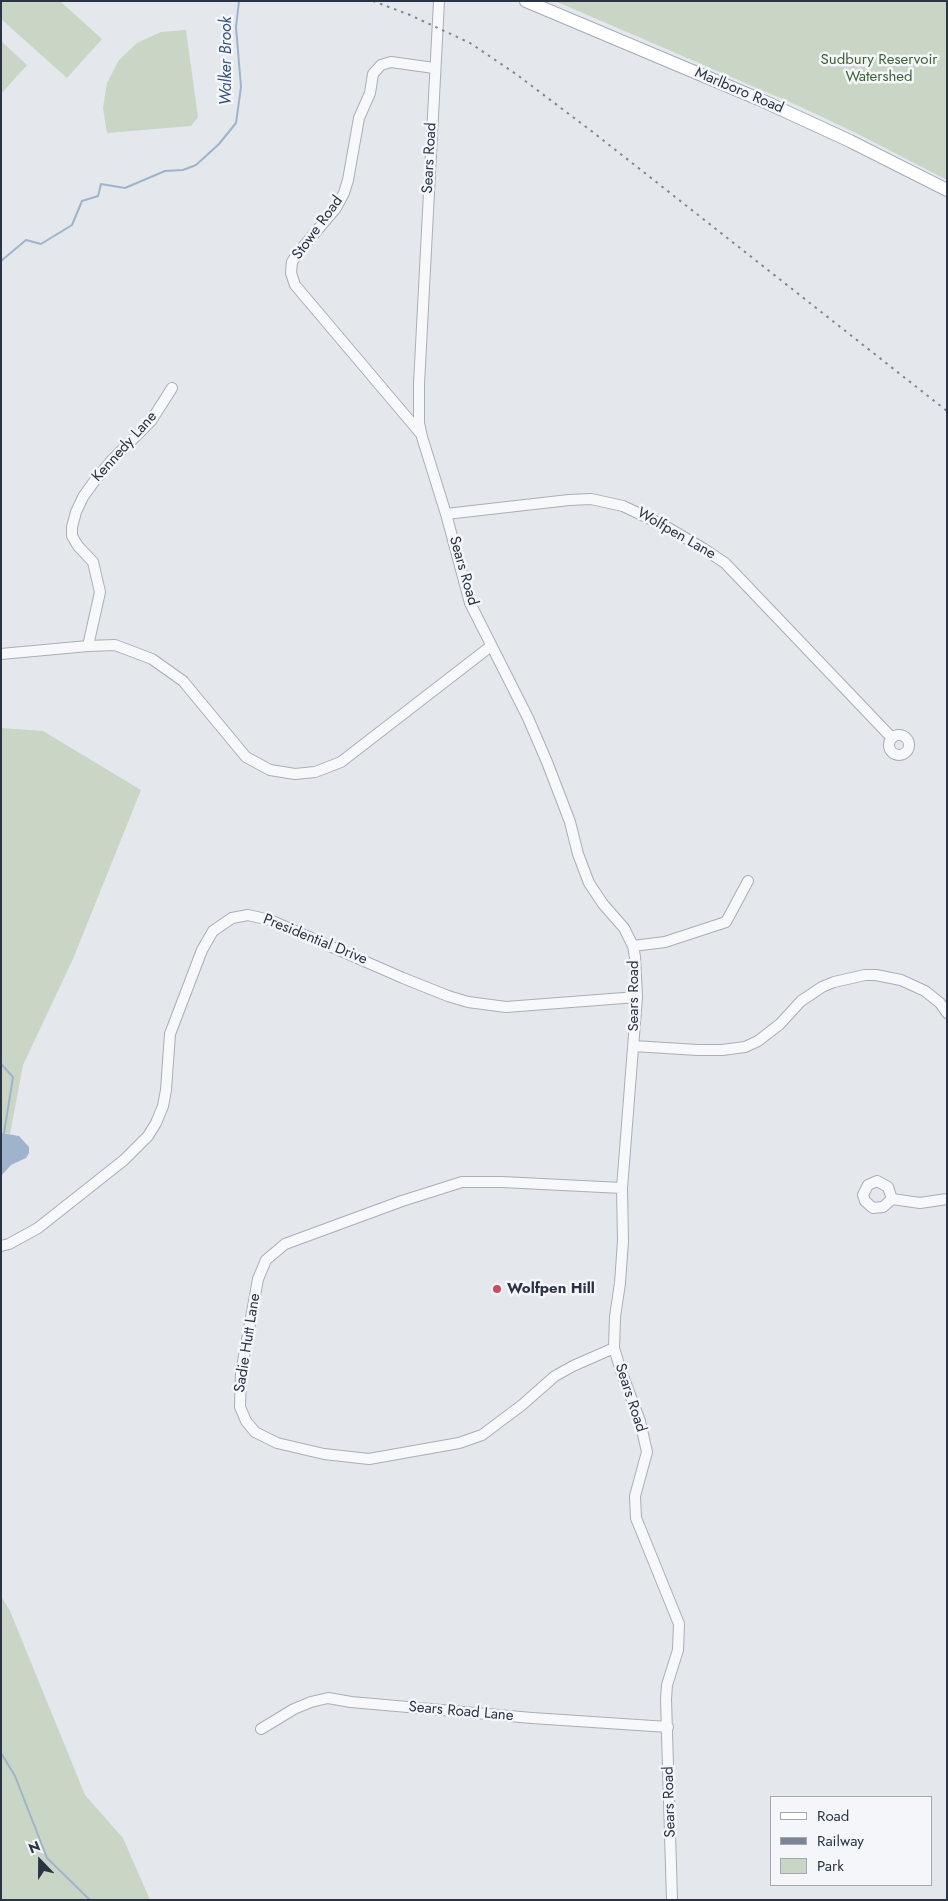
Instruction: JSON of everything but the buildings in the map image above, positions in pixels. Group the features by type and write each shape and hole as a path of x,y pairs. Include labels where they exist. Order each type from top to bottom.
{"main road":[{"name":"Marlboro Road","path":"526,1 761,100 850,141 947,190"}],"street":[{"name":"Sears Road","path":"439,1 419,384 419,423 421,434 446,514 466,593 528,718 570,822 583,869 589,883 624,928 633,946 637,997 622,1188 623,1244 614,1348 640,1421 647,1452 636,1489 634,1503 636,1518 679,1624 678,1650 666,1690 672,1900"},
{"name":"Stowe Road","path":"421,434 295,285 290,273 296,254 336,208 344,193 359,118 370,93 373,74 382,65 391,62 434,68"},
{"name":"Kennedy Lane","path":"88,646 100,592 93,562 78,546 72,536 76,512 83,497 93,483 111,461 151,421 172,388"},
{"name":"Wolfpen Lane","path":"446,514 591,499 613,503 634,510 717,557 732,570 892,738"},
{"path":"1,654 115,645 152,659 183,681 246,757 270,770 295,774 316,772 341,762 491,646"},
{"path":"633,946 665,942 726,922 748,881"},
{"name":"Presidential Drive","path":"1,1246 9,1244 38,1228 124,1160 148,1136 163,1106 170,1034 202,950 213,931 232,918 248,915 292,927 403,978 468,1002 506,1007 637,997"},
{"path":"634,1046 697,1050 722,1050 745,1047 758,1041 780,1024 801,1000 822,987 834,982 865,975 876,975 901,980 925,991 940,1003 947,1012"},
{"name":"Sadie Hutt Lane","path":"614,1348 555,1376 522,1405 482,1435 459,1443 369,1458 324,1454 276,1444 255,1432 246,1421 240,1407 241,1373 258,1279 266,1260 285,1244 402,1201 462,1182 622,1188"},
{"path":"892,1199 920,1203 947,1200"},
{"name":"Sears Road Lane","path":"261,1729 294,1709 328,1698 351,1702 532,1718 668,1727"}],"green space":[{"path":"1,1 60,1 102,39 67,78 1,19"},
{"name":"Sudbury Reservoir Watershed","path":"555,1 947,1 947,180 801,107"},
{"path":"186,30 198,117 191,126 107,133 103,108 107,83 119,60 137,43 161,32"},
{"path":"1,41 27,65 1,94"},
{"path":"1,728 43,731 141,790 73,959 23,1065 10,1134 1,1133"},
{"path":"1,1596 10,1611 85,1795 123,1838 150,1900 1,1900"}],"water":[{"path":"1,1133 19,1136 29,1147 29,1153 26,1158 11,1165 1,1176"}],"waterway":[{"name":"Walker Brook","path":"1,261 26,240 41,244 72,225 82,201 98,196 101,184 125,188 165,171 183,170 196,165 219,144 236,123 241,87 236,27 239,1"},
{"name":"Walker Brook","path":"1,1064 13,1077 4,1133"},
{"path":"1,1753 15,1776 47,1858 90,1900"}],"railway":[{"path":"373,1 410,15 470,43 516,74 594,133 947,411"}],"place":[{"name":"Wolfpen Hill","path":"497,1289"}]}
